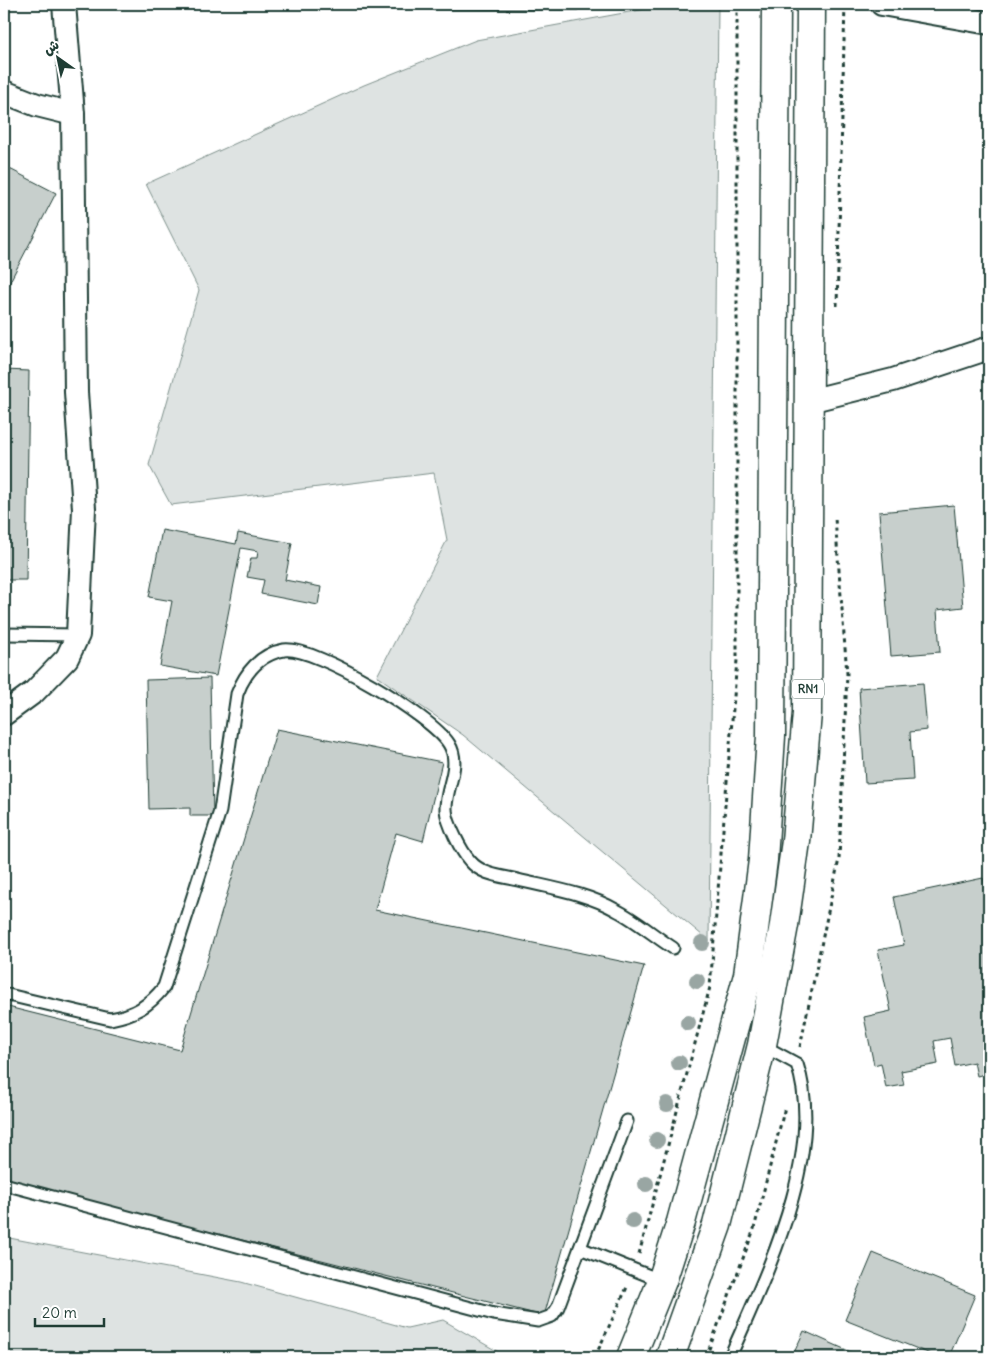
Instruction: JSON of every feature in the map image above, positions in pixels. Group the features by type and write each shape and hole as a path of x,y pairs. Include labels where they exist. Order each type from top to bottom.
{"highway":[{"name":"RN1","path":"631,1357 662,1281 748,974 763,860 771,736 776,4"},
{"name":"RN1","path":"670,1357 717,1226 762,1045 784,925 796,841 808,713 811,4"}],"street":[{"path":"4,714 34,692 67,658 78,635 84,509 76,392 72,114 64,4"},
{"path":"882,4 989,23"},
{"path":"4,92 37,105 72,114"},
{"path":"809,401 893,380 989,348"}],"lane":[{"path":"4,634 78,635"},
{"path":"4,994 110,1019 127,1016 142,1010 164,987 220,811 239,687 254,664 284,650 302,651 374,684 438,731 449,744 455,758 446,809 448,822 470,861 486,873 578,894 617,910 673,948"},
{"path":"730,1357 781,1236 796,1179 806,1127 803,1082 796,1064 762,1045"},
{"path":"4,1184 494,1314 538,1321 552,1316 558,1307 627,1121"},
{"path":"580,1248 662,1281"}],"path":[{"path":"595,1357 635,1270 710,986 737,660 737,4"}],"shaded area":[{"path":"673,4 718,4 709,941 463,735 377,676 447,540 434,473 171,505 149,465 199,290 146,184 364,85 476,40"},
{"path":"4,1237 241,1282 407,1328 443,1320 507,1357 4,1357"}],"building":[{"path":"426,4 578,4 578,10 426,9"},
{"path":"4,166 56,193 4,293 5,213"},
{"path":"4,370 29,371 26,580 4,580"},
{"path":"954,505 963,607 937,610 940,652 891,656 879,512"},
{"path":"162,530 236,544 238,533 292,543 285,580 321,587 318,605 261,594 264,580 247,577 251,558 257,558 258,551 241,548 216,676 160,666 172,601 149,597"},
{"path":"210,678 213,816 190,816 190,808 149,809 146,680"},
{"path":"923,683 927,730 910,732 913,780 865,783 859,688"},
{"path":"277,729 442,762 423,841 396,833 375,910 644,966 544,1316 4,1180 4,1006 180,1050"},
{"path":"983,878 986,892 989,891 989,1073 977,1076 974,1062 955,1066 950,1038 934,1041 938,1064 901,1071 904,1085 886,1088 881,1063 874,1065 864,1017 891,1011 878,950 904,945 894,897"},
{"path":"873,1253 975,1295 949,1357 938,1357 845,1320"},
{"path":"804,1331 862,1357 792,1357"}]}
